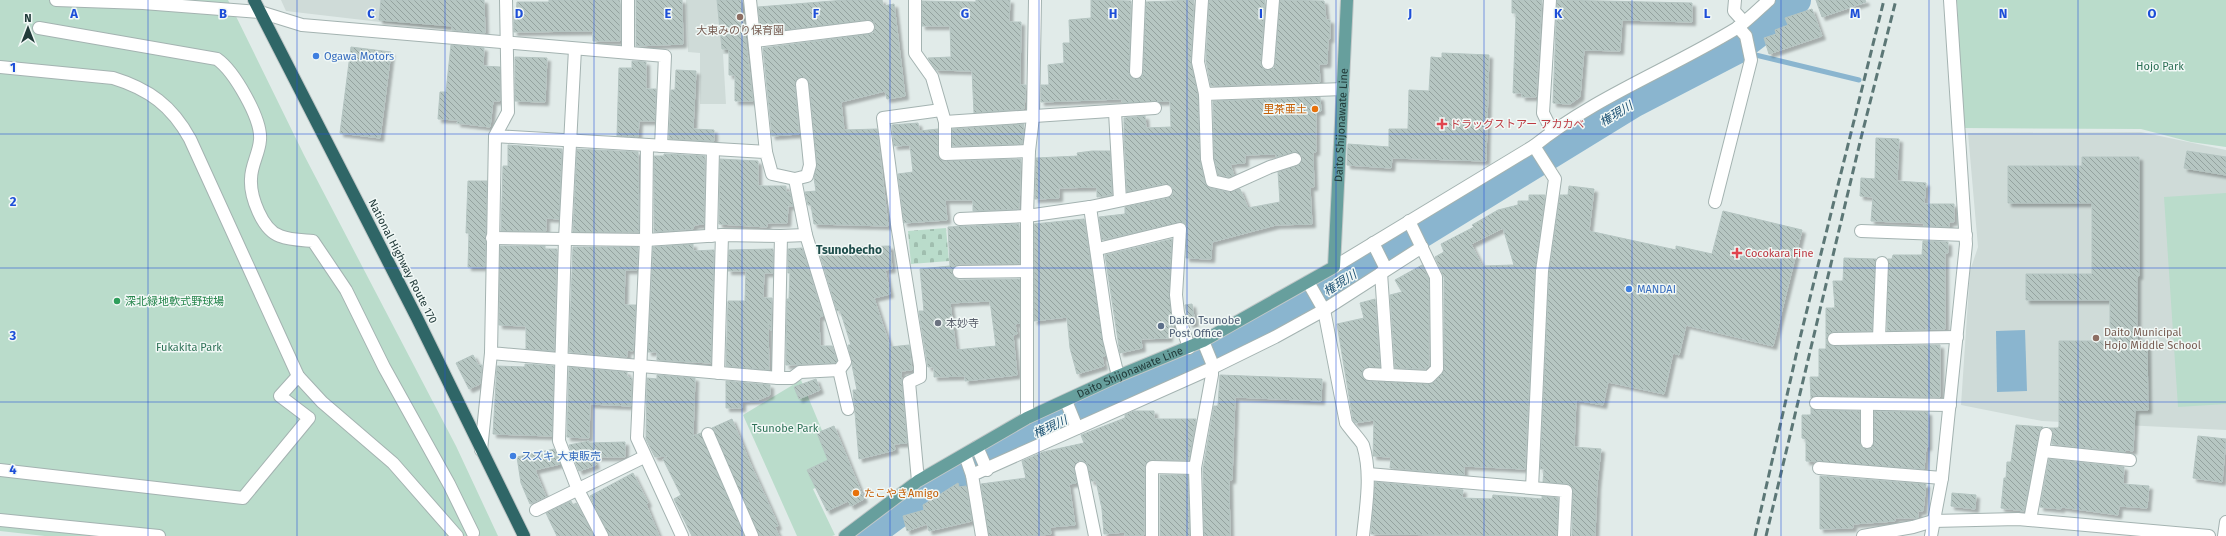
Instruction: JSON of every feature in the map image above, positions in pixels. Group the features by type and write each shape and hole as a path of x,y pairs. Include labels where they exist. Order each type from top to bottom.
{"highway":[{"name":"National Highway Route 170","path":"254,0 308,103 524,536"}],"main road":[{"name":"Daito Shijonawate Line","path":"845,536 918,481 1027,418 1118,376 1203,342 1311,286 1334,268 1347,0"}],"street":[{"path":"56,0 143,3 260,12 302,25 665,56 661,146"},
{"path":"481,450 491,353 495,136 508,112 506,0"},
{"path":"628,0 628,52"},
{"path":"750,0 766,152 772,174 795,179 807,176 810,165 802,84"},
{"path":"915,0 915,53 932,77 945,122 945,154 1028,151"},
{"path":"1027,418 1028,151 1033,117 1035,0"},
{"path":"1136,72 1139,0"},
{"path":"1202,0 1198,62 1205,94 1207,159 1212,181 1230,185 1270,167 1295,159"},
{"path":"1268,63 1273,0"},
{"path":"1550,0 1543,113 1552,131"},
{"path":"1715,202 1751,60 1746,36 1734,11 1735,0"},
{"path":"1334,268 1409,222 1536,149 1552,131 1741,24 1769,0"},
{"path":"1932,528 1942,478 1966,234 1950,1"},
{"path":"755,41 868,27"},
{"path":"39,28 217,59 227,68 255,117 260,131 260,140 250,179 254,199 264,221 272,232 280,236 313,241 342,284 473,533"},
{"path":"575,49 565,239 559,441 578,490 602,536"},
{"path":"0,67 113,78 141,89 171,110 190,139 298,376 322,402 392,463 457,536"},
{"path":"1205,94 1343,89"},
{"path":"945,122 1115,112 1155,108"},
{"path":"918,481 909,382 920,377 920,366 897,224 883,118 941,110"},
{"path":"1115,112 1120,200"},
{"path":"495,136 766,152"},
{"path":"647,145 646,240 638,367 637,438 644,457 682,536"},
{"path":"713,149 718,373"},
{"path":"1532,488 1542,271 1555,179 1536,149"},
{"path":"795,179 806,235 845,362 839,370 848,409"},
{"path":"960,219 1027,216 1090,207 1166,191"},
{"path":"1090,207 1098,250 1109,340 1118,376"},
{"path":"1369,374 1429,377 1437,369 1436,277 1409,222"},
{"path":"1098,250 1180,229 1176,295 1178,314 1189,348"},
{"path":"1861,232 1966,234"},
{"path":"492,238 646,240 716,236 806,235"},
{"path":"778,378 781,236"},
{"path":"1373,244 1384,270 1388,375"},
{"path":"972,475 987,470 1212,366 1323,308 1422,246"},
{"path":"1879,338 1882,262"},
{"path":"959,272 1027,271"},
{"path":"1311,286 1323,308 1346,423 1355,437 1362,444 1368,474 1363,536"},
{"path":"1834,339 1957,337"},
{"path":"1197,536 1194,468 1212,366 1203,342"},
{"path":"491,353 778,378 792,378 800,372 839,370"},
{"path":"0,470 243,498 309,418 280,396 298,376"},
{"path":"1066,401 1077,428"},
{"path":"1816,404 1950,405"},
{"path":"1867,404 1867,442"},
{"path":"708,434 752,536"},
{"path":"2030,520 2046,434"},
{"path":"977,448 987,470"},
{"path":"2043,451 2130,460"},
{"path":"965,455 972,475 982,536"},
{"path":"536,510 644,457"},
{"path":"1152,536 1152,467 1194,468"},
{"path":"1081,468 1093,536"},
{"path":"1819,468 1942,478"},
{"path":"1368,474 1566,491 1564,536"},
{"path":"1863,536 1913,527 1932,528 1966,519 2030,520 2209,536"},
{"path":"0,520 159,536"},
{"path":"2224,536 2226,522"}],"shaded area":[{"path":"281,0 457,0 457,31 286,11"},
{"path":"686,0 743,0 748,51 723,54 726,104 700,104 700,53 688,52"},
{"name":"Daito Municipal Hojo Middle School","path":"2141,132 2226,150 2226,430 2042,421 1961,405 1970,271 1978,247 1968,133"}],"green space":[{"name":"Fukakita Park","path":"0,0 228,0 304,155 456,446 498,536 45,536 0,531"},
{"name":"Hojo Park","path":"1957,0 2226,0 2226,147 2191,142 2141,129 1962,128"},
{"path":"2226,193 2226,404 2178,407 2164,197"},
{"path":"946,228 949,261 911,264 908,231"},
{"name":"Tsunobe Park","path":"801,380 841,476 813,489 835,535 832,536 797,536 743,415"}],"water":[{"path":"2025,330 2027,391 1997,392 1996,331"}],"building":[{"path":"381,0 484,0 485,33 452,30 452,26 379,20"},
{"path":"549,0 620,0 620,41 593,41 593,31 514,32 514,16 516,16 517,2 549,2"},
{"path":"636,0 682,0 683,44 636,46"},
{"path":"717,0 741,0 753,101 735,101 735,75 729,75 729,49 722,49"},
{"path":"845,0 882,0 883,6 894,4 905,96 887,99 885,91 841,102 844,130 877,129 888,226 814,224 811,205 808,205 805,192 816,191 814,178 817,165 809,83 805,77 798,78 795,84 799,134 772,136 763,48 869,34 873,33 875,26 874,22 867,20 761,33 758,7"},
{"path":"976,0 1010,0 1009,22 1021,22 1020,85 1026,85 1024,109 974,113 972,71 936,70 928,58 951,57 950,26 922,26 922,1 976,2"},
{"path":"1091,0 1131,1 1129,72 1132,78 1136,79 1142,76 1143,72 1146,2 1194,0 1191,62 1198,95 1200,159 1205,183 1210,188 1228,192 1240,189 1248,208 1280,202 1278,172 1300,164 1302,156 1296,152 1276,157 1276,154 1245,155 1245,163 1230,164 1234,175 1229,177 1218,175 1214,158 1213,101 1320,97 1321,111 1316,112 1316,152 1313,152 1314,187 1310,187 1312,224 1276,225 1212,242 1211,259 1186,258 1187,229 1185,224 1181,222 1102,240 1099,217 1125,214 1125,207 1168,198 1173,194 1172,186 1165,184 1127,192 1124,135 1124,118 1145,116 1146,128 1171,127 1170,101 1123,103 1121,99 1041,102 1041,85 1049,85 1048,65 1064,63 1063,43 1070,43 1069,20 1091,18"},
{"path":"1209,0 1265,0 1261,62 1263,69 1268,70 1274,68 1275,64 1280,0 1324,1 1326,20 1330,20 1330,39 1328,39 1327,64 1319,64 1320,82 1211,86 1206,61"},
{"path":"1512,0 1542,0 1536,97 1522,97 1522,93 1513,93 1516,13 1512,13"},
{"path":"1557,0 1692,3 1692,22 1622,20 1620,51 1584,50 1580,97 1570,104 1553,103"},
{"path":"1816,0 1865,0 1866,2 1822,17"},
{"path":"1812,9 1822,36 1769,54 1764,38 1776,34 1775,30 1788,25 1785,18"},
{"path":"451,45 484,48 483,66 500,67 500,101 493,101 490,127 457,123 458,120 438,119 440,92 446,92"},
{"path":"351,47 391,52 380,138 340,133"},
{"path":"1442,53 1489,55 1486,161 1392,158 1391,168 1347,165 1348,144 1389,147 1389,129 1408,129 1409,90 1429,91 1431,57 1442,58"},
{"path":"515,57 547,58 545,102 515,101"},
{"path":"632,61 646,62 646,89 656,89 655,121 639,121 638,137 617,136 619,68 632,68"},
{"path":"676,70 696,71 693,129 714,130 714,141 669,139 671,90 675,90"},
{"path":"918,123 919,131 938,129 938,154 942,161 1021,159 1019,209 973,211 973,200 945,200 947,220 904,223 898,174 913,172 910,145 894,146 892,125"},
{"path":"1024,124 1022,144 952,146 952,129"},
{"path":"1876,138 1899,139 1897,181 1926,183 1924,204 1954,204 1954,222 1949,222 1949,227 1924,226 1924,223 1871,221 1873,197 1860,196 1861,178 1875,179"},
{"path":"508,145 562,149 559,219 546,218 546,231 501,231 503,166 508,166"},
{"path":"577,149 638,152 639,232 573,232"},
{"path":"1110,151 1112,195 1097,197 1097,187 1059,188 1059,198 1035,199 1036,158 1078,156 1077,153"},
{"path":"2187,151 2226,157 2226,175 2184,168"},
{"path":"664,154 705,156 704,224 694,225 693,229 654,232 654,156 664,156"},
{"path":"2082,157 2139,157 2139,276 2137,276 2137,341 2147,341 2148,410 2135,410 2133,451 2126,450 2125,452 2052,444 2053,432 2049,428 2058,428 2059,426 2059,341 2110,341 2110,300 2026,300 2026,274 2092,274 2092,203 2008,203 2008,166 2082,166"},
{"path":"720,159 758,161 758,186 786,186 786,192 790,192 793,206 788,206 787,223 767,223 767,227 719,224"},
{"path":"468,181 487,181 485,267 468,267 469,233 466,233"},
{"path":"1569,186 1594,189 1589,231 1676,250 1676,246 1712,254 1723,211 1802,230 1773,346 1686,325 1679,355 1673,353 1664,394 1608,382 1603,405 1576,400 1574,447 1601,449 1597,485 1595,536 1572,536 1573,488 1567,484 1543,482 1544,469 1540,469 1549,272 1560,195 1568,195"},
{"path":"1529,195 1545,195 1535,271 1525,469 1464,466 1464,475 1390,468 1391,457 1373,456 1374,420 1355,423 1353,420 1337,324 1364,318 1360,303 1375,299 1380,367 1365,368 1362,373 1363,378 1369,381 1429,384 1434,382 1444,369 1444,277 1435,257 1444,252 1441,244 1474,227 1472,225 1498,210 1518,205 1518,201 1529,201","holes":["1503,228 1514,265 1482,266 1471,244"]},
{"path":"1084,219 1105,356 1102,357 1104,366 1077,374 1070,348 1067,317 1034,321 1034,224"},
{"path":"1019,224 1020,264 959,264 955,266 952,272 953,276 959,280 1020,279 1020,323 1015,324 1017,334 1013,335 1017,375 965,381 965,376 934,377 934,367 928,367 919,311 924,311 920,269 950,266 948,227","holes":["990,301 996,346 956,350 950,303"]},
{"path":"1172,239 1169,295 1174,326 1169,327 1169,338 1141,339 1142,348 1120,353 1105,255"},
{"path":"1923,241 1948,242 1948,253 1945,253 1945,329 1887,331 1888,259 1892,259 1893,255 1922,255"},
{"path":"693,244 693,251 714,250 711,363 657,360 657,352 648,352 653,247"},
{"path":"500,246 545,246 545,249 557,249 554,351 526,349 526,326 499,325"},
{"path":"890,246 892,269 885,270 890,294 874,298 890,347 909,345 912,370 901,371 907,443 894,444 895,450 859,459 853,390 857,390 848,345 851,345 840,310 837,311 818,248"},
{"path":"573,247 638,247 637,270 625,270 624,305 636,305 633,351 627,350 627,357 569,352"},
{"path":"802,248 823,316 819,317 820,346 832,346 837,361 835,363 786,365 787,299 789,299 790,273 788,273 788,249"},
{"path":"773,249 773,273 764,273 763,298 772,298 771,331 768,323 769,370 726,366 728,301 745,301 746,271 728,271 729,250"},
{"path":"1844,258 1876,259 1872,331 1833,332 1827,336 1828,343 1834,346 1940,345 1940,397 1816,396 1811,398 1810,377 1819,377 1819,349 1826,349 1826,308 1835,308 1833,281 1843,281"},
{"path":"1422,265 1429,279 1429,366 1426,369 1395,368 1390,295 1402,292 1395,280"},
{"path":"1192,304 1195,323 1189,324 1185,305"},
{"path":"473,355 478,365 482,365 480,384 469,389 456,363"},
{"path":"525,364 554,366 552,436 493,434 497,366 525,367"},
{"path":"569,367 627,372 627,377 632,378 631,406 590,404 589,438 567,437"},
{"path":"657,375 695,378 693,436 701,433 744,536 692,536 674,499 681,495 663,459 668,456 655,457 646,439 647,378 657,379"},
{"path":"1220,375 1322,379 1321,401 1235,397 1232,480 1229,480 1230,536 1204,536 1203,469 1214,406 1218,406"},
{"path":"816,379 820,390 799,399 794,387"},
{"path":"726,381 770,385 770,395 758,400 742,401 742,408 726,408"},
{"path":"1811,408 1816,410 1860,411 1860,442 1861,446 1867,449 1871,448 1874,442 1874,411 1928,412 1928,447 1926,447 1924,469 1806,461 1806,439 1802,438 1802,415 1811,415"},
{"path":"1134,411 1154,411 1154,419 1196,419 1189,460 1152,460 1145,464 1144,535 1125,536 1125,532 1104,534 1102,509 1096,481 1091,481 1087,463 1080,461 1074,466 1076,483 1069,484 1075,525 1050,527 1051,534 1030,536 989,536 981,484 1026,478 1022,461 1043,452 1084,443 1081,435 1125,418 1125,415"},
{"path":"732,419 774,516 778,526 775,527 779,536 759,536 712,428"},
{"path":"2016,425 2043,427 2039,433 2024,511 2001,508 2004,478 2006,478 2007,462 2011,462"},
{"path":"834,426 864,499 851,506 848,501 827,511 807,470 828,460 817,433"},
{"path":"2198,436 2226,439 2222,482 2193,478"},
{"path":"589,441 589,443 625,442 625,457 593,457 596,465 579,471 569,445"},
{"path":"554,449 560,464 535,470 546,497 530,504 521,483 517,457"},
{"path":"2049,459 2124,467 2123,484 2149,486 2147,508 2119,506 2118,515 2061,507 2061,509 2040,507"},
{"path":"633,473 648,503 646,504 659,536 609,536 590,496"},
{"path":"1160,475 1188,475 1190,536 1160,536"},
{"path":"1820,476 1926,484 1923,511 1918,511 1918,518 1895,518 1895,521 1853,524 1853,528 1820,529"},
{"path":"1375,482 1463,490 1462,498 1492,499 1493,495 1542,499 1542,496 1558,498 1557,536 1371,534"},
{"path":"958,483 959,487 966,486 972,521 929,531 927,524 907,531 903,516 924,510 923,505"},
{"path":"1952,493 1976,495 1975,509 1951,506"},
{"path":"571,501 573,505 576,503 594,536 557,536 546,513"}],"waterway":[{"name":"権現川","path":"867,536 894,516 967,469 1035,434 1216,352 1314,299 1633,103 1735,50 1772,22 1796,0"},
{"path":"1735,50 1859,80"}],"railway":[{"path":"1755,536 1800,338 1884,0"},
{"path":"1766,536 1861,138 1896,0"}],"place":[{"name":"大東みのり保育園","path":"740,17"},
{"name":"Ogawa Motors","path":"316,56"},
{"name":"里茶亜土","path":"1315,109"},
{"name":"ドラッグストアー アカカベ","path":"1442,124"},
{"name":"Cocokara Fine","path":"1737,253"},
{"name":"MANDAI","path":"1629,289"},
{"name":"深北緑地軟式野球場","path":"117,301"},
{"name":"本妙寺","path":"938,323"},
{"name":"Daito Tsunobe Post Office","path":"1161,326"},
{"name":"Daito Municipal Hojo Middle School","path":"2096,338"},
{"name":"スズキ 大東販売","path":"513,456"},
{"name":"たこやきAmigo","path":"856,493"}],"district":[{"name":"Tsunobecho","path":"849,250"}]}
